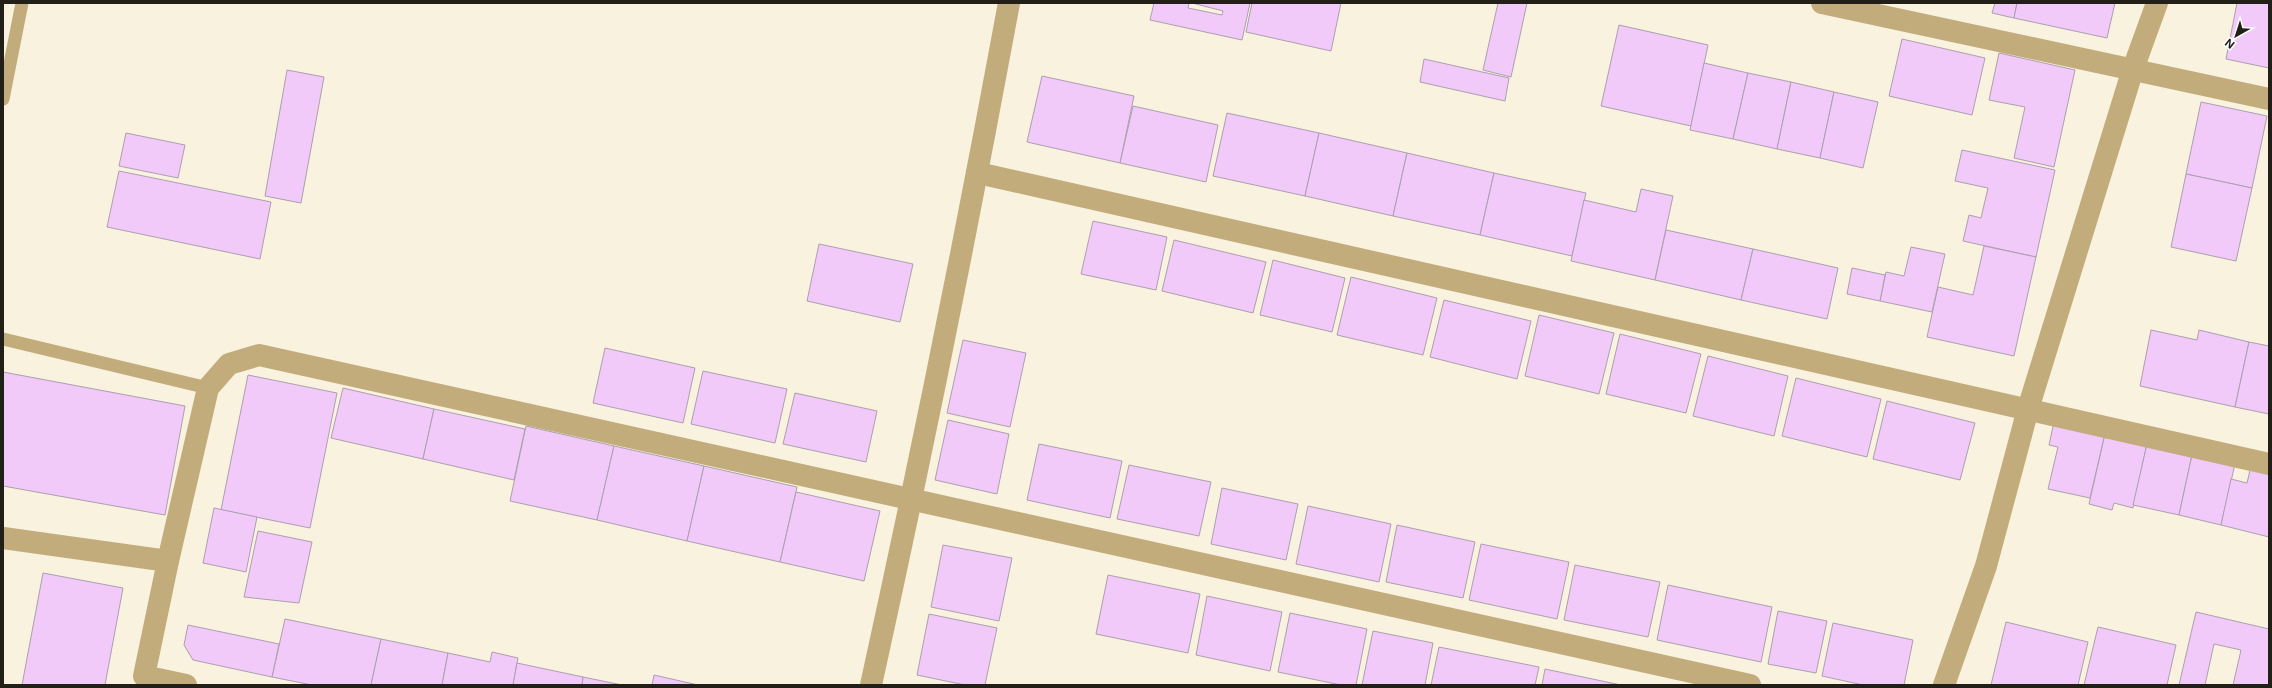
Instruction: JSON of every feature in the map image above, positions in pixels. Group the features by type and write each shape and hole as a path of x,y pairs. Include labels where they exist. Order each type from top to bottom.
{"street":[{"path":"871,685 912,500 978,173 1009,3"},
{"path":"1822,3 2269,99"},
{"path":"1944,685 1986,566 2028,409 2133,69 2157,3"},
{"path":"978,173 2269,464"},
{"path":"186,685 143,680 168,561 208,388 229,364 259,355 1750,685"},
{"path":"3,538 168,561"}],"lane":[{"path":"3,99 22,3"},
{"path":"3,339 208,388"}],"building":[{"path":"1154,3 1189,3 1188,8 1222,15 1223,11 1192,3 1250,3 1242,40 1150,20"},
{"path":"1252,3 1341,3 1331,51 1246,32"},
{"path":"1498,3 1527,3 1511,77 1483,70"},
{"path":"1995,3 2017,3 2014,18 1992,13"},
{"path":"2017,3 2115,3 2107,38 2014,18"},
{"path":"2237,3 2269,3 2269,68 2226,59"},
{"path":"1619,25 1708,45 1691,126 1601,106"},
{"path":"1902,39 1985,58 1972,115 1889,96"},
{"path":"1999,53 2075,70 2054,167 2014,158 2025,107 1989,100"},
{"path":"1424,59 1509,78 1505,101 1420,82"},
{"path":"1704,63 1748,73 1733,139 1690,130"},
{"path":"287,70 324,77 301,203 265,196"},
{"path":"1748,73 1791,82 1777,149 1733,139"},
{"path":"1042,76 1134,96 1120,163 1027,142"},
{"path":"1791,82 1834,92 1820,158 1777,149"},
{"path":"1834,92 1878,102 1863,168 1820,158"},
{"path":"2201,102 2267,116 2252,188 2186,174"},
{"path":"1133,106 1218,125 1206,182 1120,163"},
{"path":"1227,113 1319,133 1305,196 1213,176"},
{"path":"126,133 185,145 178,178 119,166"},
{"path":"1319,133 1407,153 1393,216 1305,196"},
{"path":"1962,150 2055,170 2036,257 1963,241 1969,215 1981,218 1988,188 1955,181"},
{"path":"1407,153 1494,173 1480,235 1393,216"},
{"path":"119,171 271,202 260,259 107,227"},
{"path":"1494,173 1586,193 1572,256 1480,235"},
{"path":"2186,174 2252,188 2236,261 2171,247"},
{"path":"1641,189 1673,196 1655,280 1571,261 1584,200 1636,212"},
{"path":"1093,221 1167,237 1156,290 1081,274"},
{"path":"1666,230 1753,249 1741,300 1655,280"},
{"path":"1174,240 1266,262 1253,313 1162,291"},
{"path":"819,244 913,264 900,322 807,301"},
{"path":"1984,246 2036,257 2014,356 1927,337 1938,287 1973,295"},
{"path":"1911,247 1945,254 1932,312 1880,301 1886,272 1904,276"},
{"path":"1753,249 1838,268 1827,319 1741,300"},
{"path":"1273,260 1345,278 1332,332 1260,315"},
{"path":"1852,268 1885,275 1880,301 1847,294"},
{"path":"1351,277 1437,298 1423,355 1337,335"},
{"path":"1444,300 1531,321 1517,379 1430,357"},
{"path":"1539,315 1614,333 1599,394 1525,376"},
{"path":"2151,330 2197,340 2199,330 2249,342 2235,407 2140,386"},
{"path":"1620,334 1701,354 1686,413 1606,394"},
{"path":"963,340 1026,353 1010,427 947,413"},
{"path":"2249,342 2269,346 2269,414 2235,407"},
{"path":"605,348 695,368 683,423 593,403"},
{"path":"1708,356 1788,376 1774,436 1693,416"},
{"path":"703,371 787,389 775,443 691,424"},
{"path":"3,372 185,406 165,515 3,486"},
{"path":"248,375 337,393 310,528 221,510"},
{"path":"1796,378 1881,399 1867,457 1782,436"},
{"path":"343,388 434,409 423,459 331,438"},
{"path":"795,393 877,411 866,462 783,444"},
{"path":"1887,401 1975,423 1960,480 1873,459"},
{"path":"434,409 525,429 514,480 423,459"},
{"path":"948,420 1009,434 997,494 935,480"},
{"path":"2054,422 2105,434 2090,498 2048,489 2058,447 2049,445"},
{"path":"526,426 614,446 597,520 510,501"},
{"path":"2105,434 2147,444 2133,508 2114,503 2112,510 2089,504"},
{"path":"1039,444 1122,461 1110,518 1027,500"},
{"path":"2147,444 2192,455 2179,515 2133,505"},
{"path":"614,446 704,466 687,541 597,520"},
{"path":"2192,455 2235,464 2221,525 2179,515"},
{"path":"1129,465 1211,482 1199,536 1117,519"},
{"path":"704,466 797,487 780,562 687,541"},
{"path":"2251,466 2269,470 2269,537 2221,525 2231,479 2247,483"},
{"path":"1222,488 1298,504 1286,560 1211,544"},
{"path":"796,492 880,511 864,581 780,562"},
{"path":"1308,506 1391,524 1379,582 1296,564"},
{"path":"214,508 257,517 246,572 203,563"},
{"path":"1397,525 1475,542 1463,598 1386,582"},
{"path":"258,531 312,542 299,603 244,597"},
{"path":"1481,544 1569,562 1557,619 1469,600"},
{"path":"943,545 1012,558 999,621 931,607"},
{"path":"1575,565 1660,582 1648,637 1564,620"},
{"path":"43,573 123,588 105,685 22,685"},
{"path":"1108,575 1200,594 1188,653 1096,634"},
{"path":"1668,585 1772,607 1761,662 1657,640"},
{"path":"1207,596 1282,612 1270,671 1196,655"},
{"path":"1778,611 1827,621 1816,673 1768,664"},
{"path":"2196,612 2269,629 2269,685 2233,685 2241,650 2214,644 2205,685 2179,685"},
{"path":"1290,613 1367,629 1356,685 1341,685 1278,672"},
{"path":"929,614 997,628 985,685 965,685 917,675"},
{"path":"285,619 381,639 371,685 312,685 272,677"},
{"path":"2006,622 2088,642 2078,685 1991,685"},
{"path":"1833,623 1913,640 1904,685 1863,685 1822,676"},
{"path":"188,625 279,644 272,677 193,660 184,645"},
{"path":"2098,627 2176,645 2167,685 2084,685"},
{"path":"1373,631 1433,643 1425,685 1362,685"},
{"path":"381,639 448,653 442,685 371,685"},
{"path":"1439,647 1539,667 1535,685 1431,685"},
{"path":"492,652 518,658 513,685 442,685 448,653 490,662"},
{"path":"517,663 583,677 582,685 513,685"},
{"path":"1545,669 1621,685 1542,685"},
{"path":"654,675 698,685 652,685"},
{"path":"583,677 622,685 582,685"}]}
